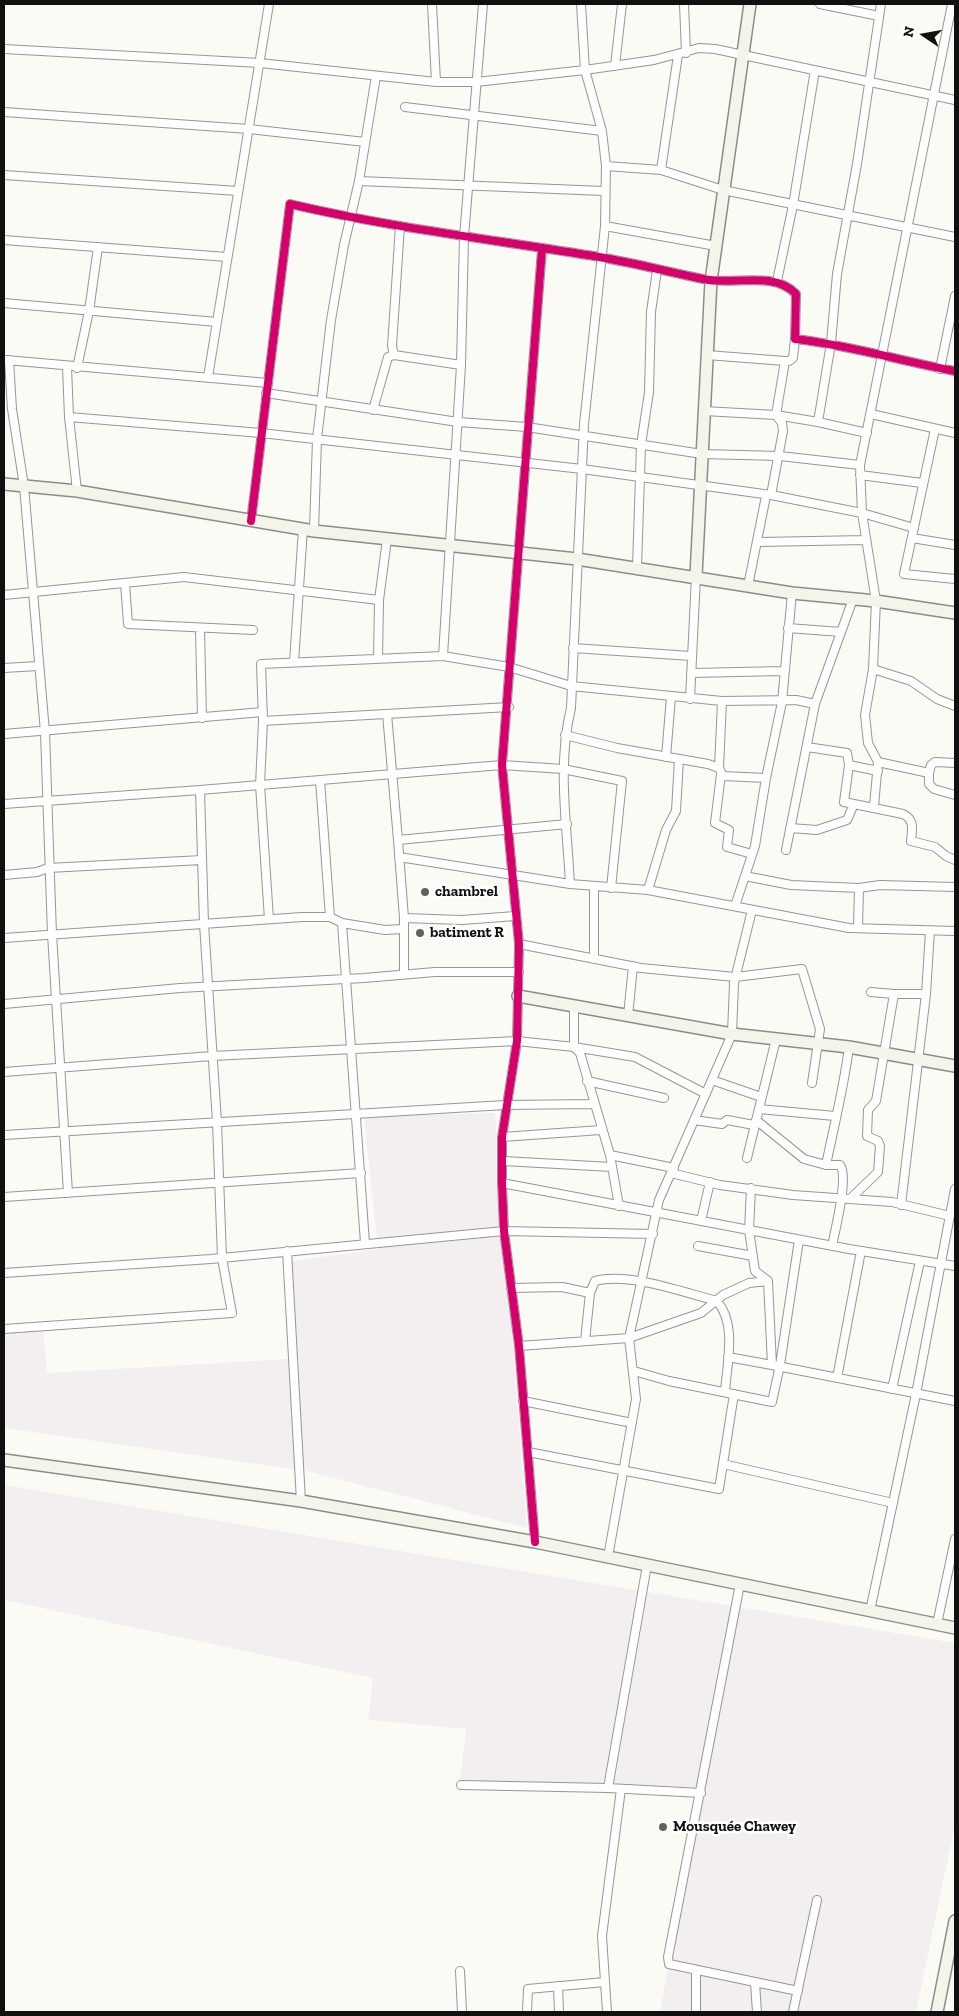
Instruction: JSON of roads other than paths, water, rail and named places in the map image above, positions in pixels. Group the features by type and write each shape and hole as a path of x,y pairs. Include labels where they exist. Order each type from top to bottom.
{"street":[{"path":"208,377 268,4"},
{"path":"432,4 436,82"},
{"path":"443,656 461,365 464,237 483,4"},
{"path":"570,884 563,769 565,736 571,708 584,435 605,226 604,191 606,166 602,131 585,70 581,4"},
{"path":"615,66 622,4"},
{"path":"661,170 682,54 684,4"},
{"path":"690,698 711,281 750,4"},
{"path":"820,4 879,16"},
{"path":"818,422 831,343 835,288 881,4"},
{"path":"874,806 878,762 868,743 865,715 873,669 876,601 862,513 860,465 952,4"},
{"path":"4,49 260,63 436,82 476,82 615,66 682,54 699,48 743,54 935,94 955,100"},
{"path":"777,282 793,205 815,70"},
{"path":"294,662 298,591 308,530 331,320 344,245 359,181 376,76"},
{"path":"405,106 602,131"},
{"path":"4,112 249,129 365,142"},
{"path":"606,166 661,170 723,190 955,238"},
{"path":"4,175 238,191"},
{"path":"359,181 604,191"},
{"path":"251,521 290,204 351,218 601,257 711,281 777,282 789,286 796,294 794,339 790,361 707,355"},
{"path":"394,355 392,346 400,226"},
{"path":"605,226 716,246"},
{"path":"4,240 227,257"},
{"path":"77,368 89,311 98,247"},
{"path":"535,1542 519,1346 504,1231 502,1138 517,1041 519,944 502,765 509,707 509,667 517,553 542,249"},
{"path":"637,568 641,445 649,392 651,312 657,270"},
{"path":"940,368 955,296"},
{"path":"4,303 216,322"},
{"path":"794,339 831,343 882,357 955,371"},
{"path":"373,410 388,357 394,355 461,365"},
{"path":"68,1193 62,1068 48,868 44,732 24,486 8,408 6,360 77,368 268,383"},
{"path":"748,586 768,495 780,456 783,431 782,423 776,415 785,361"},
{"path":"67,367 69,417 78,491"},
{"path":"266,393 458,422 527,427 702,454 780,456 860,465"},
{"path":"704,411 776,415 867,433"},
{"path":"870,414 955,433"},
{"path":"69,417 261,433 582,469 768,495 862,513 914,528"},
{"path":"935,429 904,574 955,579"},
{"path":"860,475 922,484"},
{"path":"4,484 78,491 308,530 450,547 577,559 696,576 792,593 876,601 955,613"},
{"path":"912,538 955,545"},
{"path":"378,659 379,600 387,539"},
{"path":"759,542 866,540"},
{"path":"4,595 184,578 379,600"},
{"path":"125,583 128,624 200,629 253,630"},
{"path":"735,906 752,854 782,702 792,593"},
{"path":"786,850 815,704 853,599"},
{"path":"788,628 841,632"},
{"path":"200,629 202,718"},
{"path":"573,648 692,656"},
{"path":"269,919 260,785 263,721 261,664 443,656 509,667 571,686 722,702 782,702 796,700 815,704"},
{"path":"4,668 38,666"},
{"path":"873,669 911,681 938,699 955,706"},
{"path":"691,672 784,671"},
{"path":"666,757 671,697"},
{"path":"722,702 720,771 715,823 729,830 727,847 752,854"},
{"path":"263,721 509,707"},
{"path":"4,734 263,712"},
{"path":"387,714 404,918 404,974"},
{"path":"565,736 680,759 720,771 723,776 766,778"},
{"path":"807,747 847,753 849,765 844,802 874,806 909,817 912,823 911,841 936,847 946,856 955,860"},
{"path":"648,890 666,830 676,811 680,759"},
{"path":"878,762 928,773"},
{"path":"955,763 935,762 931,765 928,773 929,784 934,789 955,795"},
{"path":"4,804 393,776 502,765 563,769 622,782 611,888"},
{"path":"849,765 878,771"},
{"path":"320,780 330,917"},
{"path":"4,1329 232,1312 222,1258 217,1122 204,924 200,790"},
{"path":"790,828 817,830 847,820 854,804"},
{"path":"398,840 508,828 567,824"},
{"path":"399,857 570,884 648,890 858,928 955,932"},
{"path":"4,875 37,872 48,868 202,860"},
{"path":"745,876 791,885 859,888 880,885 955,887"},
{"path":"594,886 594,959"},
{"path":"858,928 859,888"},
{"path":"608,1557 636,1399 629,1338 659,1200 732,1034 735,976 752,910"},
{"path":"404,918 462,920 515,916"},
{"path":"4,938 269,919 330,917 342,923 385,930 403,929"},
{"path":"342,923 365,1244"},
{"path":"901,1205 926,994 930,930"},
{"path":"519,944 633,966 735,976 802,969 820,1029 812,1083"},
{"path":"628,1016 633,966"},
{"path":"4,1004 208,986 404,974 519,972"},
{"path":"871,992 926,994"},
{"path":"850,1199 878,1172 880,1146 878,1141 867,1136 868,1110 876,1101 894,994"},
{"path":"518,996 732,1034 849,1047 955,1066"},
{"path":"574,1006 574,1047 580,1054 593,1104 610,1155 619,1206"},
{"path":"747,1158 776,1039"},
{"path":"4,1072 212,1056 517,1041 574,1047 635,1057 706,1094"},
{"path":"826,1165 835,1116 843,1093 849,1047"},
{"path":"712,1080 761,1097"},
{"path":"587,1081 664,1098"},
{"path":"4,1135 506,1105 593,1104"},
{"path":"760,1109 835,1116"},
{"path":"694,1120 722,1124 727,1120 755,1122 804,1159 826,1165 840,1166 843,1169 844,1189 840,1199 832,1246"},
{"path":"502,1138 602,1130"},
{"path":"610,1155 672,1170 710,1182 840,1199 892,1202 950,1216"},
{"path":"503,1161 612,1167"},
{"path":"4,1197 361,1172"},
{"path":"701,1221 710,1182"},
{"path":"502,1183 799,1240 955,1266"},
{"path":"751,1188 749,1230 754,1271 768,1281 776,1365"},
{"path":"870,1611 916,1394 955,1189"},
{"path":"4,1273 222,1258 504,1231 653,1234"},
{"path":"634,1371 772,1402 776,1365 799,1240"},
{"path":"698,1246 753,1256"},
{"path":"287,1251 301,1501"},
{"path":"837,1378 861,1251"},
{"path":"892,1389 920,1261"},
{"path":"585,1341 590,1293 595,1281 609,1277 641,1282 717,1300 724,1309 728,1323 725,1392"},
{"path":"519,1346 629,1338 701,1313 717,1300 749,1283 768,1281"},
{"path":"511,1288 562,1287 590,1293"},
{"path":"728,1357 955,1400"},
{"path":"528,1452 719,1489 734,1394"},
{"path":"523,1401 632,1423"},
{"path":"4,1460 301,1501 535,1542 955,1628"},
{"path":"723,1464 893,1504"},
{"path":"937,1624 955,1539"},
{"path":"608,1788 647,1565"},
{"path":"740,1584 668,1957 669,1964 798,1992"},
{"path":"461,1785 621,1788 701,1793"},
{"path":"607,2012 602,1936 621,1788"},
{"path":"793,2012 817,1900"},
{"path":"937,2012 955,1926"},
{"path":"696,1970 696,2012"},
{"path":"460,1971 462,2012"},
{"path":"527,2012 528,1989 605,1982"},
{"path":"755,1983 757,2012"},
{"path":"558,1986 559,2012"}],"place":[{"name":"chambrel","path":"425,892"},
{"name":"batiment R","path":"420,933"},
{"name":"Mousquée Chawey","path":"663,1827"}]}
